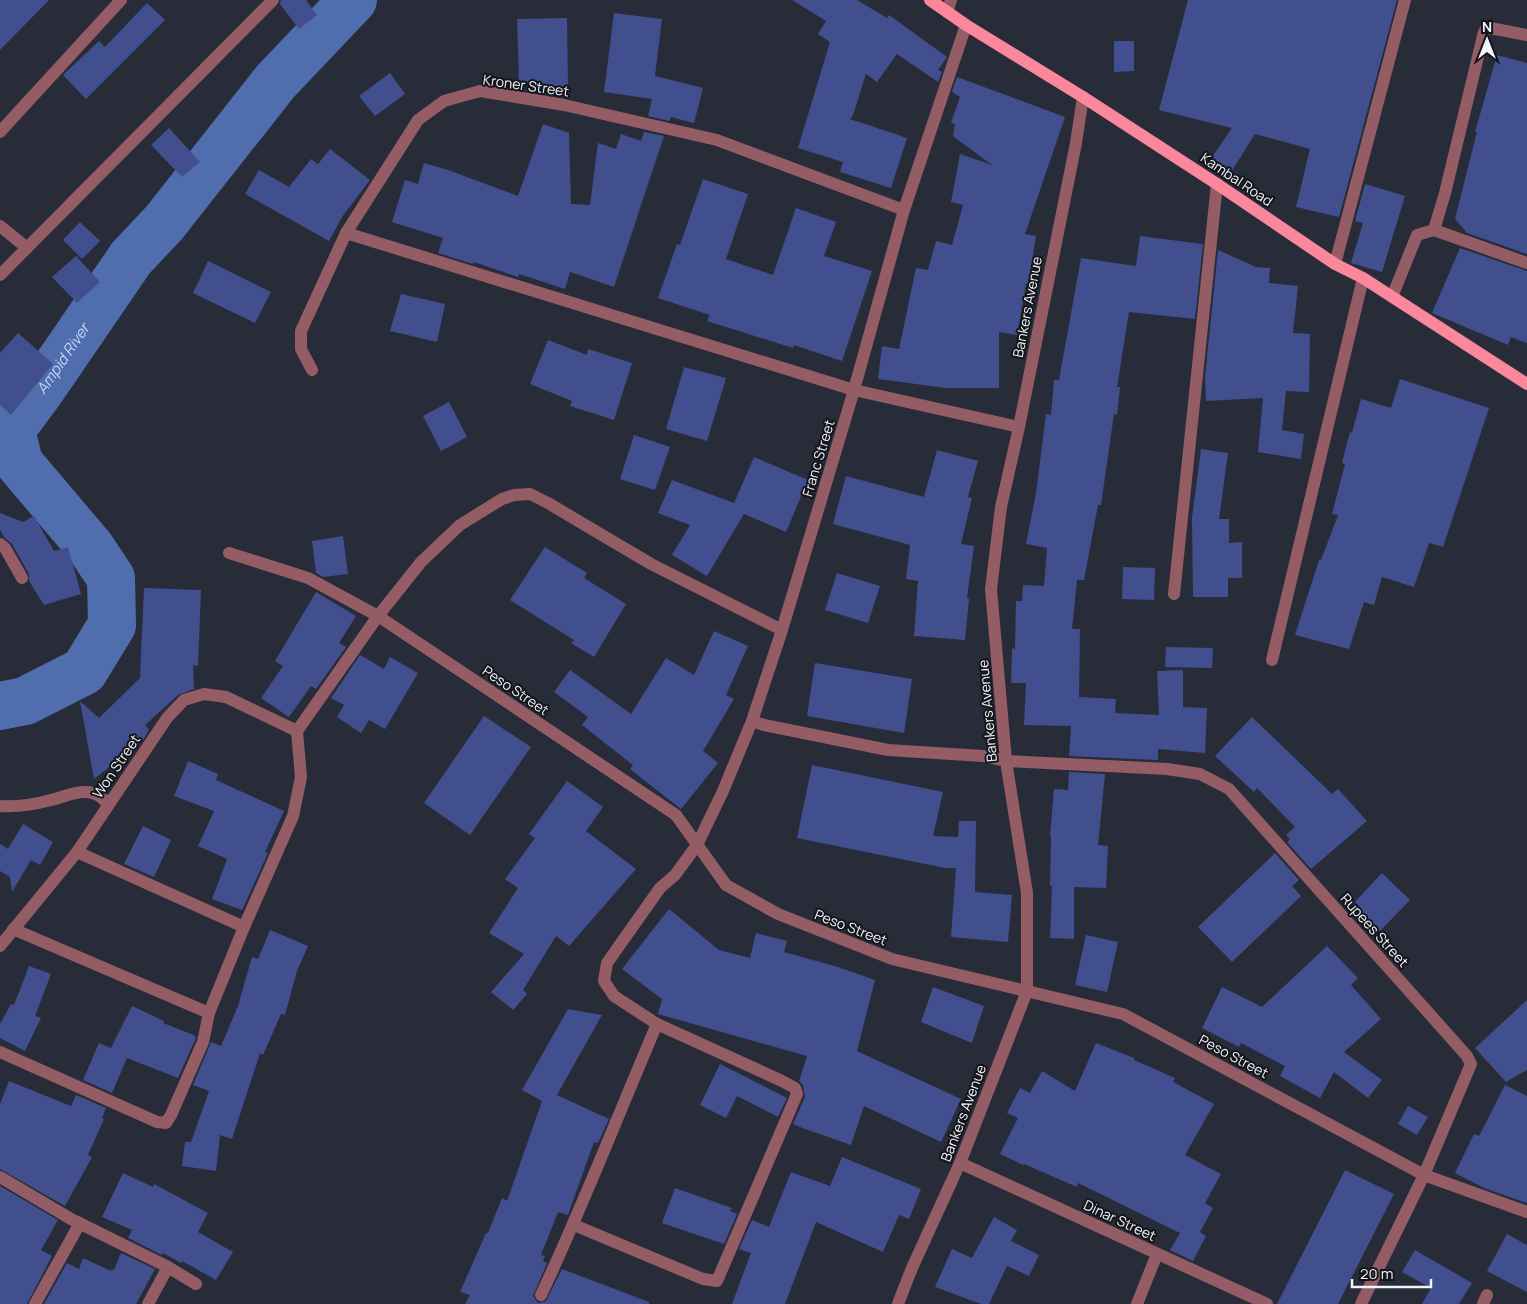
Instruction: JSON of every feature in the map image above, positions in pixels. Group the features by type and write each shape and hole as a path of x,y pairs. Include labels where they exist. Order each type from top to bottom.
{"main road":[{"name":"Kambal Road","path":"930,0 949,6 966,25 1083,97 1217,184 1335,264 1363,278 1527,384"}],"street":[{"path":"0,132 121,0"},
{"path":"0,275 273,0"},
{"path":"1335,264 1405,0"},
{"name":"Franc Street","path":"574,1225 703,1280 717,1281 797,1094 795,1088 780,1080 657,1024 614,996 604,981 607,963 660,888 675,875 697,845 723,791 752,721 782,630 854,390 904,210 966,25"},
{"path":"1434,230 1445,193 1484,32 1486,28 1490,28 1527,34"},
{"name":"Kroner Street","path":"312,370 301,350 301,331 346,233 418,120 444,101 480,91 564,105 717,140 904,210"},
{"name":"Bankers Avenue","path":"898,1304 912,1268 960,1163 1027,991 1028,893 1006,762 991,588 1001,507 1076,143 1083,97"},
{"path":"1174,594 1217,184"},
{"path":"0,226 27,248"},
{"path":"1392,297 1417,235 1434,230 1527,263"},
{"path":"346,233 854,390 1019,427"},
{"path":"1272,660 1363,278"},
{"path":"0,1052 157,1122 166,1123 203,1042 209,1013 244,927 293,816 301,777 296,731 378,616 421,562 460,525 502,499 514,495 530,494 651,564 782,630"},
{"path":"0,544 5,548 22,578"},
{"name":"Peso Street","path":"229,554 308,578 378,616 676,815 726,884 778,914 892,959 1122,1014 1424,1175 1527,1212"},
{"name":"Won Street","path":"0,946 77,852 167,718 184,700 204,694 226,697 296,731"},
{"path":"752,721 888,750 983,756 1006,762"},
{"name":"Rupees Street","path":"1006,762 1167,769 1200,774 1230,789 1470,1060 1470,1068 1424,1175 1361,1304"},
{"path":"0,806 49,801 71,792 96,794 105,800 108,805"},
{"path":"77,852 244,927"},
{"path":"13,929 163,995 209,1013"},
{"path":"541,1295 574,1225 614,1124 657,1024"},
{"name":"Dinar Street","path":"960,1163 1267,1304"},
{"path":"0,1178 80,1223 168,1267 196,1284"},
{"path":"35,1304 80,1223"},
{"path":"1137,1304 1157,1254"},
{"path":"148,1304 168,1267"}],"building":[{"path":"0,0 49,0 0,50"},
{"path":"281,0 306,0 317,15 299,29 280,4"},
{"path":"792,0 857,0 887,18 889,15 947,57 938,70 942,72 938,82 897,54 877,82 866,74 850,119 907,138 891,188 840,172 843,162 798,148 830,42 818,34 826,21"},
{"path":"1188,0 1397,0 1339,217 1296,207 1310,149 1255,134 1226,180 1206,166 1232,128 1159,110"},
{"path":"147,3 165,20 86,99 63,75 99,41 105,47"},
{"path":"614,13 662,19 655,76 703,88 694,123 671,117 669,121 648,116 652,99 604,92"},
{"path":"567,18 568,88 519,81 517,19"},
{"path":"1114,41 1134,41 1134,71 1114,72"},
{"path":"1497,55 1527,63 1527,254 1467,233 1455,219 1477,132 1475,132"},
{"path":"390,73 405,94 375,116 359,96"},
{"path":"957,77 1065,117 1025,234 1036,236 1017,335 999,332 999,388 946,388 878,379 882,346 899,349 916,268 928,270 936,241 952,245 963,205 951,202 960,154 992,165 953,136 955,124 951,123 960,97 952,92"},
{"path":"543,124 569,133 571,204 590,205 598,143 616,149 621,134 641,141 644,132 664,136 614,287 570,272 565,289 519,274 518,277 474,262 473,264 438,253 443,238 392,222 405,180 418,184 424,163 518,196"},
{"path":"169,128 200,162 182,177 151,145"},
{"path":"330,149 370,180 342,217 329,241 245,194 259,170 289,187 311,159 318,164"},
{"path":"703,179 748,194 726,259 773,275 796,208 836,222 824,256 872,271 842,361 794,345 793,348 707,321 710,315 658,298 677,244 680,245"},
{"path":"1365,184 1405,196 1382,272 1351,263 1363,223 1355,221"},
{"path":"80,222 100,241 82,259 63,240"},
{"path":"1140,236 1203,244 1195,319 1129,312 1117,387 1120,387 1117,415 1114,414 1101,505 1098,505 1084,580 1077,580 1072,629 1080,629 1079,697 1116,699 1115,713 1159,715 1157,671 1183,670 1183,707 1207,708 1205,753 1158,749 1158,760 1069,756 1071,726 1024,725 1026,683 1011,683 1012,648 1015,649 1016,601 1022,601 1023,585 1044,586 1047,548 1026,544 1036,493 1046,414 1051,415 1054,380 1059,380 1081,258 1136,266"},
{"path":"1460,248 1527,271 1527,343 1511,337 1508,345 1432,313"},
{"path":"1218,250 1256,267 1270,268 1269,283 1298,286 1293,333 1310,334 1309,392 1286,391 1282,430 1304,434 1301,459 1258,452 1263,398 1206,401 1205,377"},
{"path":"76,256 100,282 77,303 52,277"},
{"path":"208,261 271,292 255,323 193,293"},
{"path":"401,294 445,304 437,342 390,331"},
{"path":"18,333 53,364 11,415 0,405 0,353"},
{"path":"548,340 587,355 588,349 632,363 614,420 570,406 572,401 530,384"},
{"path":"684,367 726,378 707,441 666,429"},
{"path":"1400,379 1489,408 1443,547 1429,543 1414,587 1382,577 1374,605 1364,602 1349,649 1295,635 1319,560 1321,560 1338,515 1332,514 1345,464 1342,463 1361,399 1391,408"},
{"path":"449,402 467,437 441,451 423,416"},
{"path":"634,435 670,447 655,490 620,479"},
{"path":"1201,449 1228,453 1219,519 1229,519 1229,543 1242,542 1242,578 1228,578 1228,597 1193,597 1192,518"},
{"path":"937,450 978,461 968,497 972,498 961,544 974,546 967,598 969,599 965,640 914,636 918,581 906,579 910,545 833,524 846,476 924,497"},
{"path":"754,457 808,480 786,532 744,514 707,576 672,555 690,525 658,513 672,480 734,503"},
{"path":"0,513 23,522 34,516 54,551 68,547 81,594 44,605 29,581 29,574 12,544 4,537 0,530"},
{"path":"343,536 348,574 323,577 316,573 312,541"},
{"path":"545,547 587,573 584,578 626,604 594,657 571,643 574,640 510,600"},
{"path":"1123,567 1155,568 1154,600 1122,599"},
{"path":"837,573 880,586 868,623 825,610"},
{"path":"144,588 201,590 198,666 193,665 194,689 178,695 145,725 149,730 143,740 94,779 80,701 99,718 140,678"},
{"path":"316,592 356,616 339,643 346,647 316,689 311,686 289,717 261,698 283,666 275,661"},
{"path":"714,631 748,646 726,695 734,699 703,751 718,763 681,809 630,769 633,765 582,725 588,717 554,692 570,670 631,714 666,658 694,675"},
{"path":"1166,647 1213,648 1212,668 1165,667"},
{"path":"360,655 384,669 390,657 418,673 385,729 369,720 361,733 337,717 344,705 331,698"},
{"path":"815,663 912,679 904,733 807,716"},
{"path":"484,716 531,747 470,835 424,803"},
{"path":"1252,717 1332,794 1338,789 1367,821 1311,869 1287,842 1290,839 1286,835 1295,827 1257,788 1254,792 1215,756"},
{"path":"188,761 218,774 216,780 284,811 265,852 268,853 242,910 212,899 227,859 198,846 214,811 174,796"},
{"path":"812,765 943,792 933,836 958,837 959,821 976,821 975,892 1012,895 1008,942 951,937 956,868 945,868 797,838"},
{"path":"1069,772 1105,774 1098,845 1108,846 1106,888 1074,887 1074,939 1050,938 1052,886 1050,886 1050,837 1054,789 1068,790"},
{"path":"567,781 603,807 586,831 636,869 569,946 556,936 523,990 527,994 513,1010 491,992 524,954 489,933 518,888 505,879 535,838 529,834"},
{"path":"23,824 53,842 40,865 31,860 12,892 10,877 0,871 0,844 8,849"},
{"path":"143,826 171,840 154,877 124,864"},
{"path":"1275,853 1299,880 1292,886 1301,896 1232,962 1198,927"},
{"path":"1382,873 1410,900 1380,931 1352,905"},
{"path":"669,909 719,950 750,958 756,933 787,941 784,952 838,967 875,980 857,1051 961,1099 941,1142 864,1106 851,1145 793,1124 805,1097 803,1085 799,1081 807,1056 658,1014 662,999 622,969"},
{"path":"270,930 308,946 297,971 285,1015 281,1014 263,1055 260,1053 232,1139 220,1135 216,1171 182,1166 185,1142 191,1142 209,1091 193,1085 211,1042 221,1046 238,1006 252,957 258,959"},
{"path":"1086,935 1118,942 1107,992 1075,985"},
{"path":"1327,946 1358,978 1351,985 1381,1019 1344,1052 1382,1080 1368,1098 1334,1072 1320,1098 1280,1076 1285,1066 1241,1043 1239,1047 1202,1028 1222,987 1262,1007"},
{"path":"29,966 51,974 35,1016 41,1018 25,1051 0,1038 0,1024 11,1004 14,1005"},
{"path":"933,987 984,1006 972,1043 921,1022"},
{"path":"1527,1000 1527,1070 1506,1082 1475,1048"},
{"path":"132,1006 164,1021 163,1023 196,1036 178,1078 127,1058 112,1093 83,1080 99,1043 111,1048"},
{"path":"568,1009 602,1015 557,1095 609,1119 598,1143 594,1142 568,1215 558,1212 541,1255 545,1256 543,1261 547,1263 533,1296 538,1303 546,1301 562,1269 649,1302 649,1304 465,1304 470,1295 460,1292 502,1198 507,1201 542,1101 522,1090"},
{"path":"1096,1043 1134,1058 1134,1060 1175,1078 1173,1082 1214,1104 1185,1155 1221,1174 1205,1203 1213,1208 1200,1232 1206,1236 1193,1261 1170,1250 1180,1233 1078,1183 1077,1187 1000,1154 1018,1118 1007,1113 1020,1088 1030,1093 1042,1071 1075,1091"},
{"path":"720,1064 787,1098 778,1117 737,1096 726,1118 700,1105"},
{"path":"9,1081 71,1106 76,1095 106,1108 102,1118 104,1119 88,1155 92,1157 65,1206 0,1169 0,1104"},
{"path":"1505,1085 1527,1096 1527,1203 1484,1188 1455,1173 1474,1134 1479,1136"},
{"path":"1408,1106 1428,1117 1417,1135 1398,1124"},
{"path":"842,1157 921,1189 909,1219 899,1215 883,1252 816,1222 785,1304 732,1304 751,1253 739,1249 752,1220 769,1227 791,1172 830,1186"},
{"path":"1345,1170 1394,1194 1338,1304 1277,1304"},
{"path":"123,1173 153,1187 154,1184 208,1213 198,1232 233,1252 216,1280 182,1261 181,1263 163,1253 162,1255 128,1238 132,1230 102,1217"},
{"path":"0,1186 58,1220 41,1250 52,1256 27,1304 0,1304"},
{"path":"675,1188 732,1208 730,1211 737,1214 724,1244 662,1223"},
{"path":"994,1217 1017,1230 1011,1241 1039,1255 1029,1276 1007,1266 989,1304 981,1304 935,1287 952,1249 972,1258"},
{"path":"1507,1234 1527,1245 1527,1292 1487,1271"},
{"path":"1415,1250 1472,1283 1459,1304 1422,1304 1431,1288 1402,1272"},
{"path":"121,1253 155,1269 136,1304 44,1304 67,1263 79,1269 83,1258 111,1271 112,1269 114,1270"}],"waterway":[{"name":"Ampid River","path":"0,706 25,701 84,671 112,625 111,578 91,548 19,463 11,430 131,258 164,223 276,81 353,0"}]}
